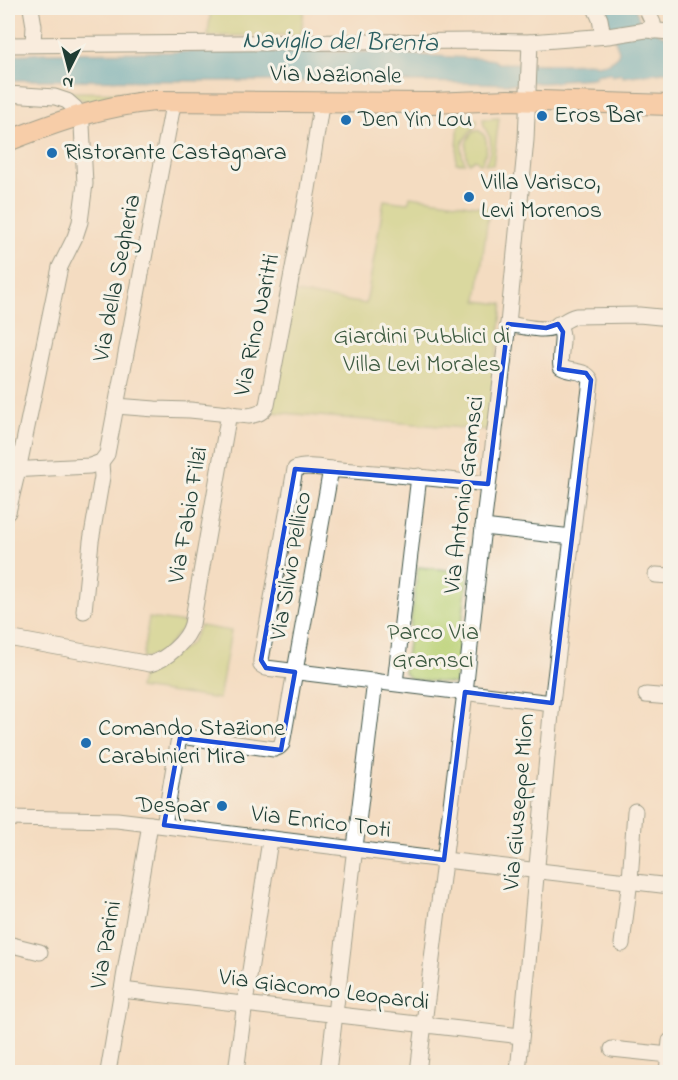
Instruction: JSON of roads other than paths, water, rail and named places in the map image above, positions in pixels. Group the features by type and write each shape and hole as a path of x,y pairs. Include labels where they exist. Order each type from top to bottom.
{"main road":[{"name":"Via Nazionale","path":"8,141 79,115 128,103 154,101 432,103 529,92 670,105"}],"street":[{"path":"31,8 34,26 33,44"},
{"path":"595,8 608,36"},
{"path":"646,8 653,23 650,30"},
{"path":"8,45 476,41 530,50 650,30 670,32"},
{"name":"Via Antonio Gramsci","path":"418,1072 508,324 525,152 530,50"},
{"path":"8,94 62,98 75,108 82,125 85,184 80,222 60,267 13,470 8,512"},
{"name":"Via della Segheria","path":"84,611 91,541 102,477 101,462 107,454 173,100"},
{"name":"Via Rino Naritti","path":"116,406 249,416 264,411 309,180 320,101"},
{"path":"508,324 546,328 576,316 639,315 670,318"},
{"name":"Via Giuseppe Mion","path":"518,1072 552,703 591,380 586,373 561,367 563,332 558,324"},
{"name":"Via Fabio Filzi","path":"8,638 150,664 159,662 186,639 192,624 229,413"},
{"path":"13,470 90,466 101,462"},
{"path":"488,484 332,469 301,467 294,469 261,665 266,668 295,672 552,703"},
{"name":"Via Silvio Pellico","path":"157,825 180,738 187,737 274,749 282,744 332,469"},
{"path":"395,683 419,476"},
{"path":"483,527 572,537"},
{"path":"328,1072 375,681"},
{"path":"646,695 670,697"},
{"path":"622,944 635,811"},
{"name":"Via Enrico Toti","path":"8,818 117,820 670,886"},
{"name":"Via Parini","path":"108,1072 122,990 157,825"},
{"path":"236,1072 270,840"},
{"path":"8,944 40,952"},
{"name":"Via Giacomo Leopardi","path":"122,990 521,1036"},
{"path":"612,1049 670,1048 667,1072"}],"water":[{"path":"603,8 635,8 641,24 670,39 670,72 623,77 622,74 612,76 611,73 595,75 595,78 540,83 524,81 520,84 8,80 8,55 46,53 363,52 487,59 498,63 594,63 595,65 610,63 619,51"}],"place":[{"name":"Eros Bar","path":"542,116"},
{"name":"Den Yin Lou","path":"346,120"},
{"name":"Ristorante Castagnara","path":"52,153"},
{"name":"Villa Varisco, Levi Morenos","path":"469,197"},
{"name":"Comando Stazione Carabinieri Mira","path":"86,743"},
{"name":"Despar","path":"222,806"}],"water label":[{"name":"Naviglio del Brenta","path":"340,43"}],"park label":[{"name":"Giardini Pubblici di Villa Levi Morales","path":"422,351"},
{"name":"Parco Via Gramsci","path":"433,647"}]}
